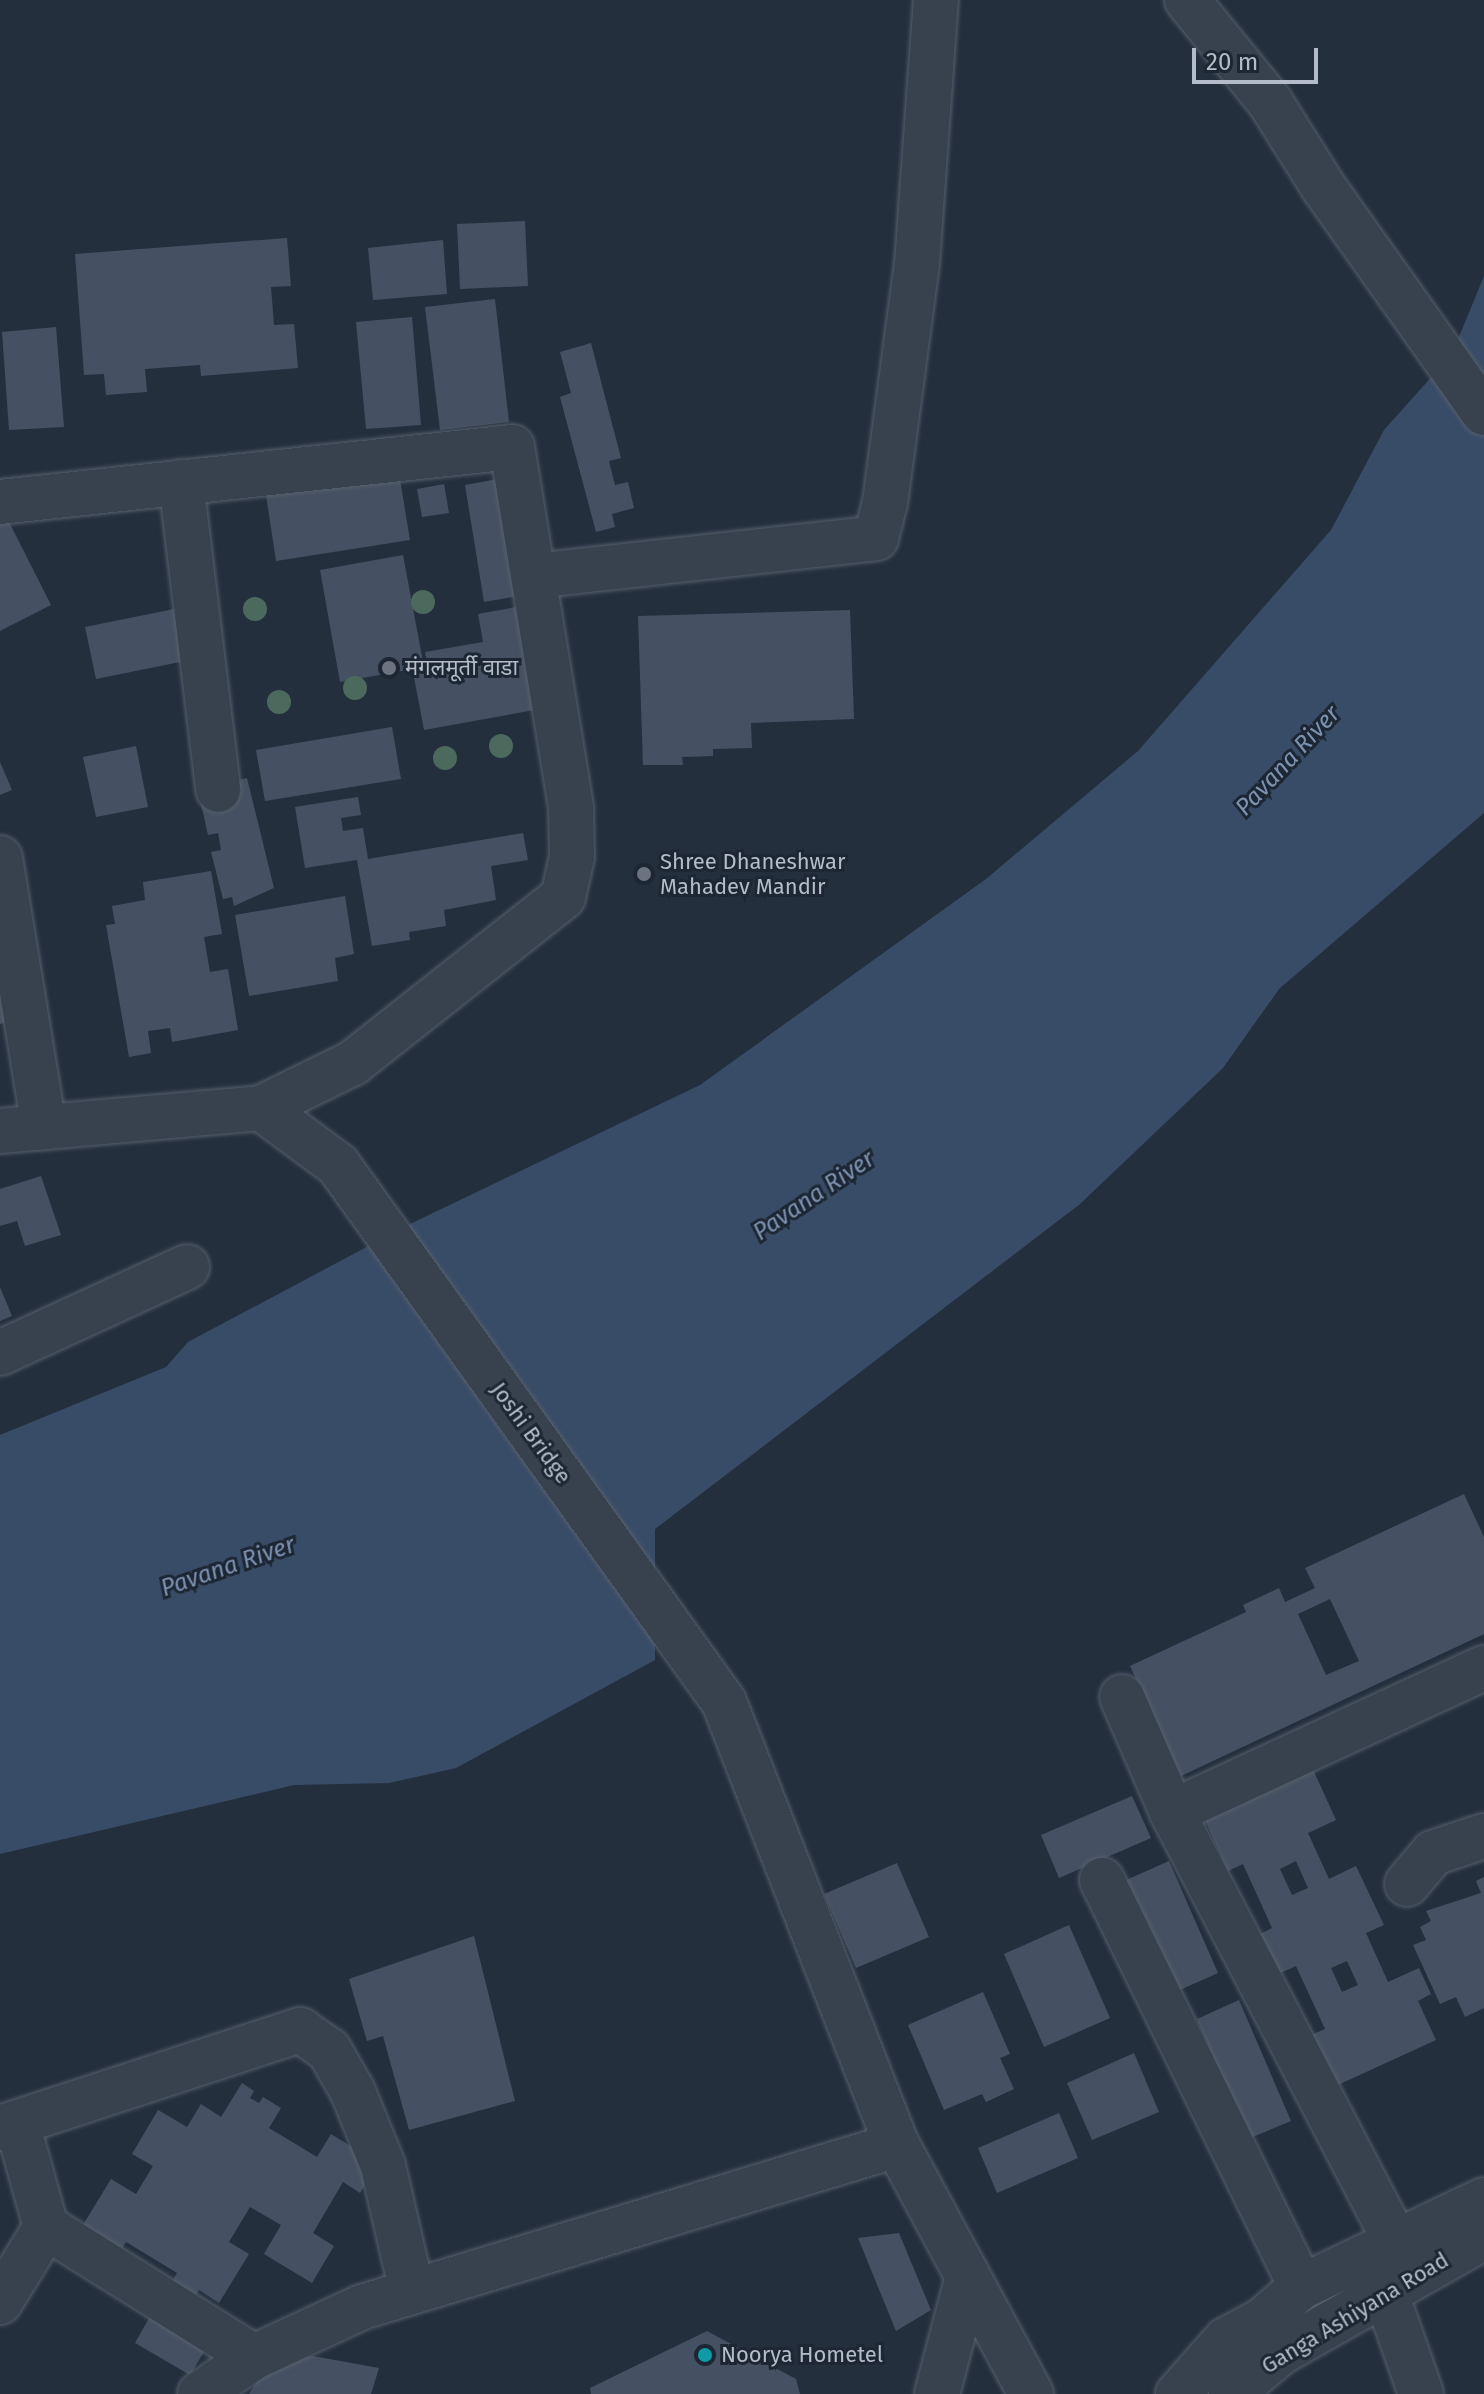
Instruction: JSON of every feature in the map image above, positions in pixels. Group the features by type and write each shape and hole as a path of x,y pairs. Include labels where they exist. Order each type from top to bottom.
{"street":[{"path":"534,576 876,538 885,503 917,264 936,0"},
{"path":"1187,0 1270,102 1324,188 1484,413"},
{"path":"0,502 512,447 571,809 572,857 563,897 353,1063 261,1108 0,1131"},
{"path":"181,482 218,790"},
{"path":"0,858 44,1127"},
{"name":"Joshi Bridge","path":"261,1108 338,1165 724,1702 897,2145 1031,2394"},
{"path":"0,1353 187,1267"},
{"path":"1172,1812 1484,1668"},
{"path":"1122,1697 1172,1812 1396,2242"},
{"path":"1407,1884 1433,1853 1484,1836"},
{"path":"1102,1880 1301,2287"},
{"path":"254,2357 46,2227 8,2126 300,2030 329,2050 353,2092 383,2166 412,2292"},
{"path":"200,2394 254,2357 362,2307 897,2145"},
{"path":"1178,2394 1226,2340 1263,2320 1301,2287 1484,2200"},
{"path":"0,2302 46,2227"},
{"name":"Ganga Ashiyana Road","path":"1231,2394 1281,2352 1484,2237"},
{"path":"937,2394 968,2277"},
{"path":"1385,2291 1421,2394"}],"water":[{"name":"Pavana River","path":"1484,276 1484,813 1279,989 1223,1068 1080,1204 655,1529 655,1660 456,1768 389,1783 294,1785 0,1854 0,1435 166,1367 188,1342 408,1225 700,1085 986,879 1138,751 1331,530 1384,430 1452,354"}],"building":[{"path":"525,221 528,286 460,289 457,224"},
{"path":"287,238 291,286 271,287 274,325 294,324 298,368 201,376 200,365 145,369 147,392 106,395 104,374 84,375 75,254"},
{"path":"443,240 447,294 373,300 368,248"},
{"path":"495,299 509,422 440,430 425,307"},
{"path":"412,317 421,425 366,429 356,322"},
{"path":"56,327 64,427 9,430 2,332"},
{"path":"591,343 621,458 609,461 615,485 628,482 634,508 612,514 615,527 596,532 560,397 571,393 560,352"},
{"path":"398,467 410,540 276,561 265,488"},
{"path":"498,479 518,596 484,602 465,485"},
{"path":"444,484 449,513 422,517 417,489"},
{"path":"0,504 51,605 0,631"},
{"path":"403,555 424,667 340,682 320,570"},
{"path":"522,606 540,709 424,730 413,672 429,670 425,652 483,642 478,614"},
{"path":"179,608 190,660 96,679 85,627"},
{"path":"850,610 854,719 751,723 752,748 713,749 713,756 682,757 683,765 643,765 638,616"},
{"path":"392,727 401,779 265,801 256,750"},
{"path":"136,746 148,807 96,817 83,757"},
{"path":"0,762 12,790 0,795"},
{"path":"247,778 274,888 234,906 232,897 223,899 211,852 221,850 218,833 208,835 198,790"},
{"path":"358,797 361,815 341,818 343,831 363,828 368,859 523,833 528,860 491,866 496,900 444,910 446,926 409,932 410,940 372,946 357,860 305,868 295,807"},
{"path":"211,871 222,934 204,937 210,972 228,969 238,1030 172,1042 170,1028 148,1031 151,1053 129,1057 106,925 115,924 112,906 145,900 143,882"},
{"path":"345,896 354,954 335,958 338,981 249,996 235,915"},
{"path":"0,981 7,1022 0,1024"},
{"path":"41,1176 61,1235 25,1246 17,1221 0,1226 0,1189"},
{"path":"0,1287 12,1316 0,1321"},
{"path":"1464,1494 1484,1537 1484,1634 1181,1776 1130,1666 1246,1612 1243,1605 1279,1588 1285,1602 1315,1588 1305,1568","holes":["1330,1599 1359,1661 1326,1675 1298,1614"]},
{"path":"1311,1765 1336,1820 1308,1833 1329,1879 1356,1866 1384,1925 1366,1933 1388,1982 1419,1968 1431,1994 1418,2001 1436,2040 1327,2090 1304,2038 1325,2029 1296,1966 1278,1974 1260,1934 1272,1928 1243,1864 1228,1871 1202,1814","holes":["1296,1861 1308,1888 1292,1895 1280,1869","1347,1961 1358,1985 1342,1992 1331,1968"]},
{"path":"1132,1796 1151,1838 1059,1878 1041,1835"},
{"path":"1169,1861 1218,1973 1173,1993 1124,1881"},
{"path":"897,1863 929,1937 856,1968 824,1894"},
{"path":"1484,1877 1484,2008 1465,2017 1456,1997 1440,2004 1413,1945 1426,1940 1420,1927 1431,1921 1426,1911 1481,1893 1476,1881"},
{"path":"1069,1925 1110,2018 1044,2047 1004,1954"},
{"path":"474,1936 515,2101 409,2130 383,2036 367,2041 349,1979"},
{"path":"983,1992 1010,2054 1000,2058 1014,2089 986,2102 982,2094 944,2110 908,2025"},
{"path":"1239,2000 1291,2121 1248,2139 1197,2019"},
{"path":"1134,2053 1159,2112 1092,2140 1067,2083"},
{"path":"242,2083 254,2091 250,2098 259,2103 263,2097 281,2108 269,2128 317,2157 331,2134 378,2163 360,2193 343,2182 313,2233 334,2246 312,2283 264,2254 281,2225 250,2207 229,2242 249,2254 219,2303 199,2290 192,2303 168,2288 177,2273 126,2242 114,2262 75,2238 111,2179 136,2194 153,2166 132,2154 158,2110 187,2127 201,2104 221,2117"},
{"path":"1059,2113 1078,2158 997,2193 978,2148"},
{"path":"899,2233 931,2310 896,2331 858,2238"},
{"path":"157,2304 213,2337 190,2375 135,2343"},
{"name":"Noorya Hometel","path":"707,2331 796,2379 800,2394 591,2394 590,2388"},
{"path":"313,2356 379,2368 371,2394 249,2394 270,2360"}],"place":[{"name":"मंगलमूर्ती वाडा","path":"389,668"},
{"name":"Shree Dhaneshwar Mahadev Mandir","path":"644,874"},
{"name":"Noorya Hometel","path":"705,2355"}]}
